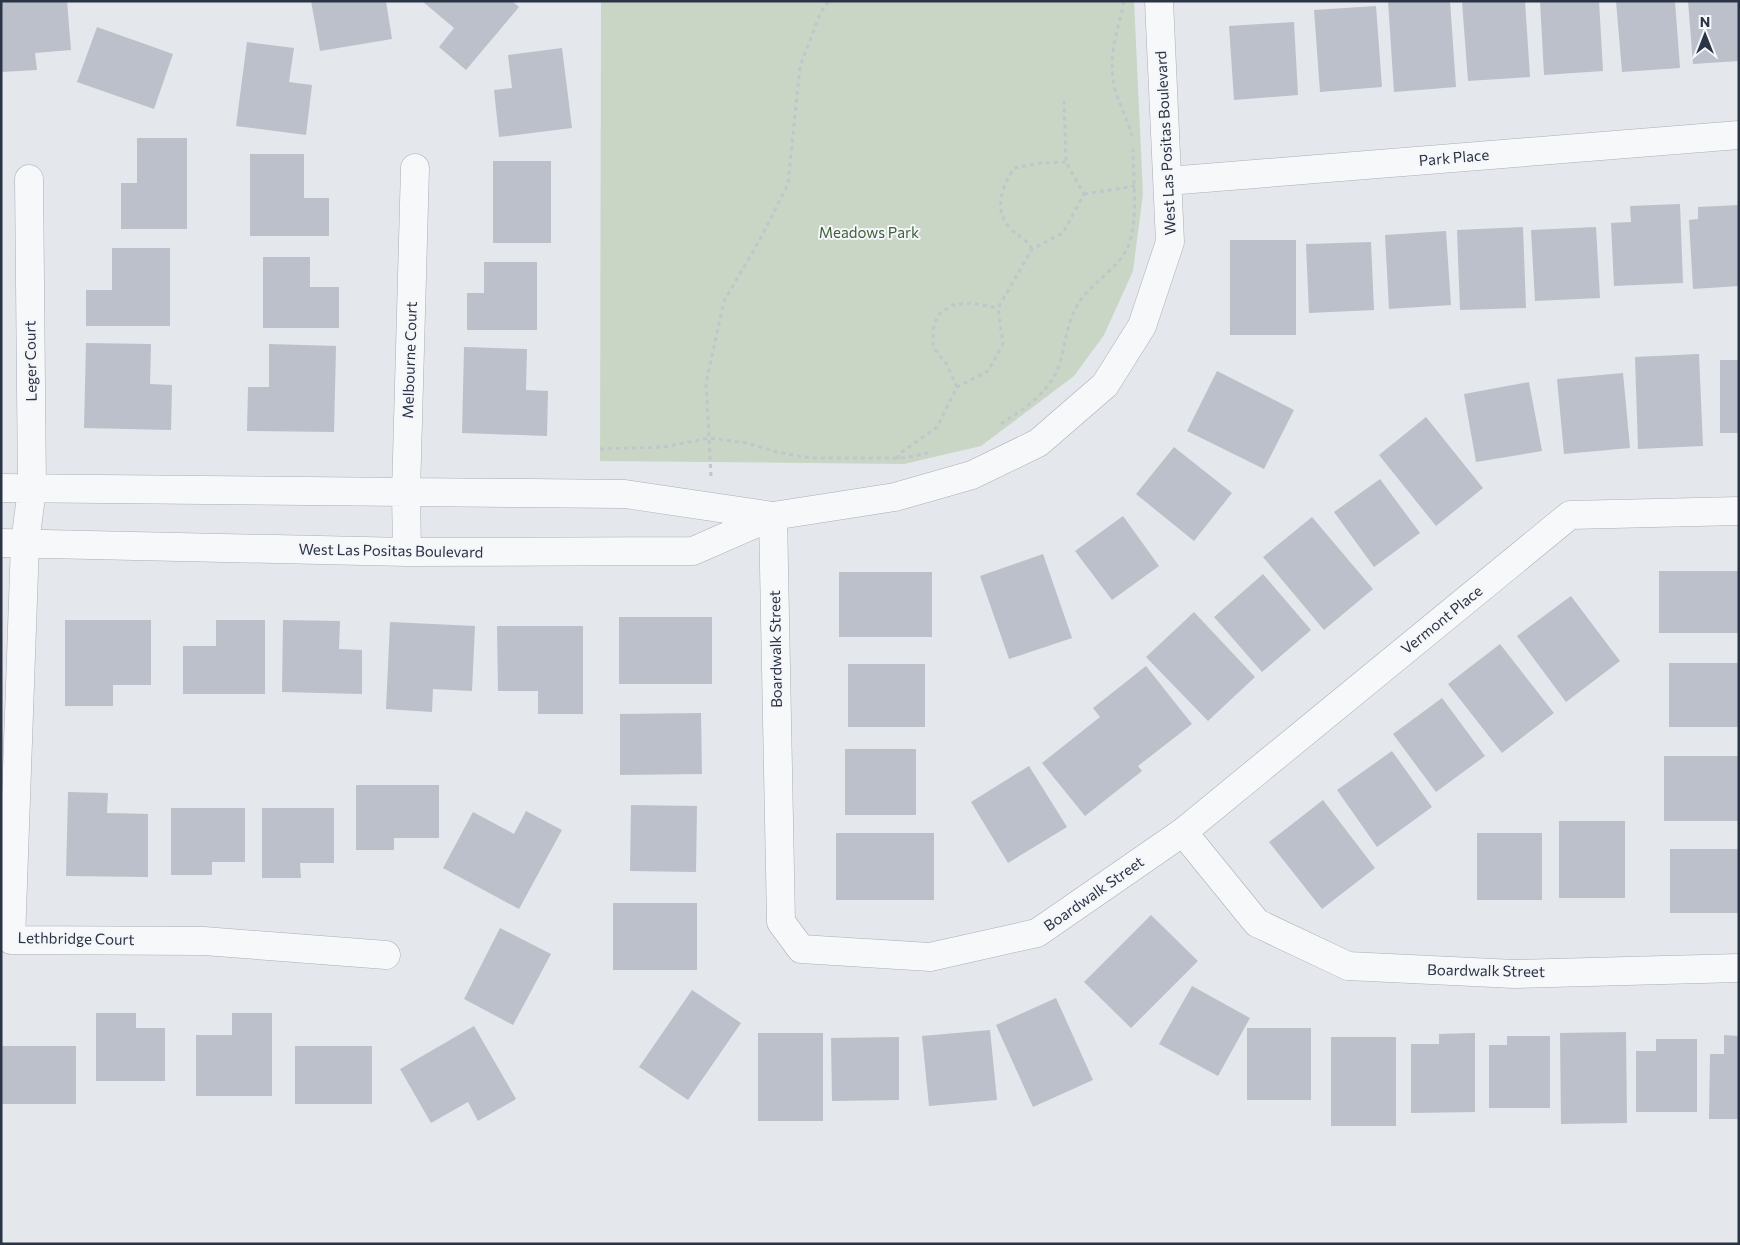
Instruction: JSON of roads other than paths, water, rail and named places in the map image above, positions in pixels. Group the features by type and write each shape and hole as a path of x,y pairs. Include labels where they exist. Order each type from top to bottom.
{"street":[{"name":"West Las Positas Boulevard","path":"13,543 407,552 692,551 773,516 894,497 972,475 1038,443 1105,386 1142,326 1170,242 1159,1"},
{"name":"Park Place","path":"1168,181 1739,134"},
{"name":"Melbourne Court","path":"407,552 406,493 415,168"},
{"name":"Leger Court","path":"13,543 32,489 30,179"},
{"name":"West Las Positas Boulevard","path":"1,488 625,494 773,516"},
{"name":"Vermont Place","path":"1183,832 1570,515 1739,511"},
{"name":"Boardwalk Street","path":"773,516 781,922 801,949 930,957 1037,933 1183,832 1256,923 1348,966 1514,974 1739,968"},
{"name":"Lethbridge Court","path":"13,543 11,940 204,941 386,955"}],"park label":[{"name":"Meadows Park","path":"869,233"}]}
